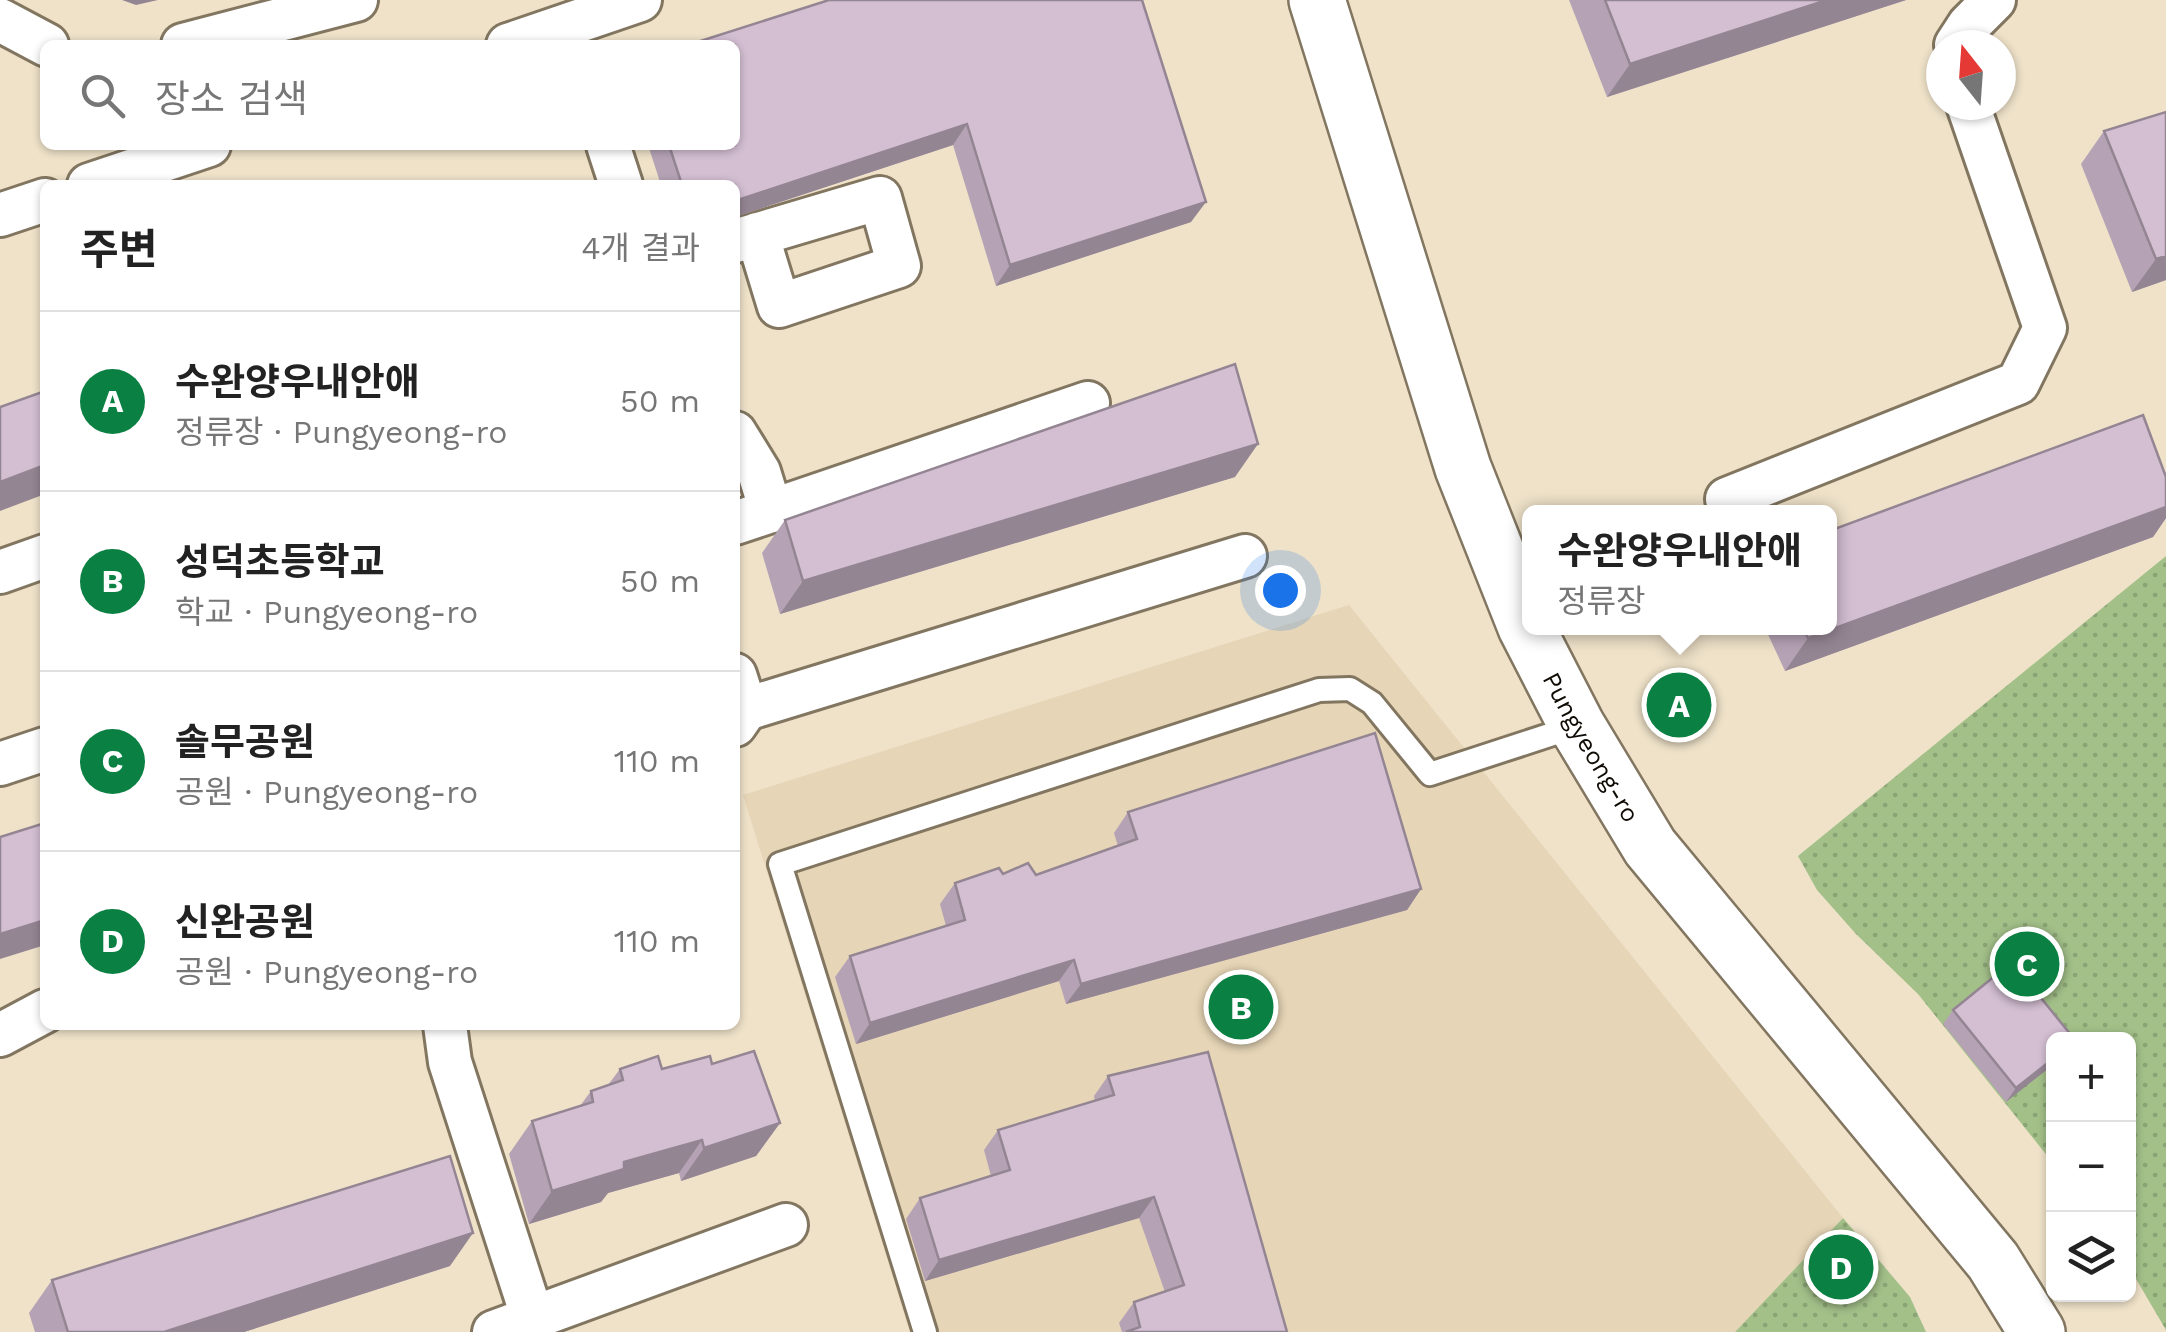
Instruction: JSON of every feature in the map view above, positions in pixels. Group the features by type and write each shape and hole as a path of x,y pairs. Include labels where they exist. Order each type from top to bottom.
{"main road":[{"name":"Pungyeong-ro","path":"1317,0 1463,468 1522,617"},
{"name":"Pungyeong-ro","path":"1530,635 1577,726 1650,846 1993,1261 2037,1332"}],"street":[{"path":"202,40 356,0"},
{"path":"538,40 574,34 640,0"},
{"path":"1965,30 1994,0"},
{"path":"0,20 40,41"},
{"path":"1728,499 2018,382 2045,328 1973,120"},
{"path":"104,180 194,150"},
{"path":"610,150 618,180"},
{"path":"0,215 40,202"},
{"path":"740,441 759,472 753,517 1088,403"},
{"path":"740,703 1246,556"},
{"path":"0,572 40,558"},
{"path":"0,764 40,752"},
{"path":"0,1036 40,1014"},
{"path":"446,1030 450,1062 517,1328 786,1224"}],"lane":[{"path":"925,1332 780,864 1319,690 1350,690 1372,703 1430,774 1577,726"}],"shaded area":[{"path":"1349,605 1843,1218 1735,1332 910,1332 743,795"}],"green space":[{"path":"2166,556 2166,1330 2136,1279 2136,1032 2046,1032 2046,1154 1918,994 1817,890 1798,856"},
{"path":"1843,1218 1910,1297 1926,1332 1735,1332"}],"building":[{"path":"829,0 1142,0 1206,202 1010,265 967,124 740,199 740,180 680,180 671,150 740,150 740,40 704,40"},
{"path":"1605,0 1827,0 1630,64"},
{"path":"2166,112 2166,256 2156,259 2104,131"},
{"path":"1235,364 1258,444 803,581 785,520"},
{"path":"40,393 40,467 0,482 0,407"},
{"path":"2143,415 2166,477 2166,507 1837,627 1837,528"},
{"path":"1375,733 1421,889 1081,984 1074,960 870,1023 850,956 965,920 955,883 999,868 1003,874 1028,863 1036,875 1137,839 1128,812"},
{"path":"40,825 40,922 0,934 0,837"},
{"path":"2012,962 2069,1032 2046,1032 2046,1064 2016,1088 1953,1010"},
{"path":"754,1051 780,1123 704,1148 702,1140 624,1162 624,1169 552,1191 532,1121 593,1102 591,1091 623,1080 620,1069 658,1056 662,1069 710,1056 712,1064"},
{"path":"1208,1052 1287,1332 1126,1332 1140,1327 1134,1302 1184,1285 1154,1197 939,1260 920,1198 1010,1170 998,1130 1114,1095 1108,1076"},
{"path":"450,1156 473,1233 164,1332 68,1332 52,1280"}],"place":[{"name":"수완양우내안애","path":"1679,705"},
{"name":"솔무공원","path":"2027,964"},
{"name":"성덕초등학교","path":"1241,1007"},
{"name":"신완공원","path":"1841,1267"}]}
